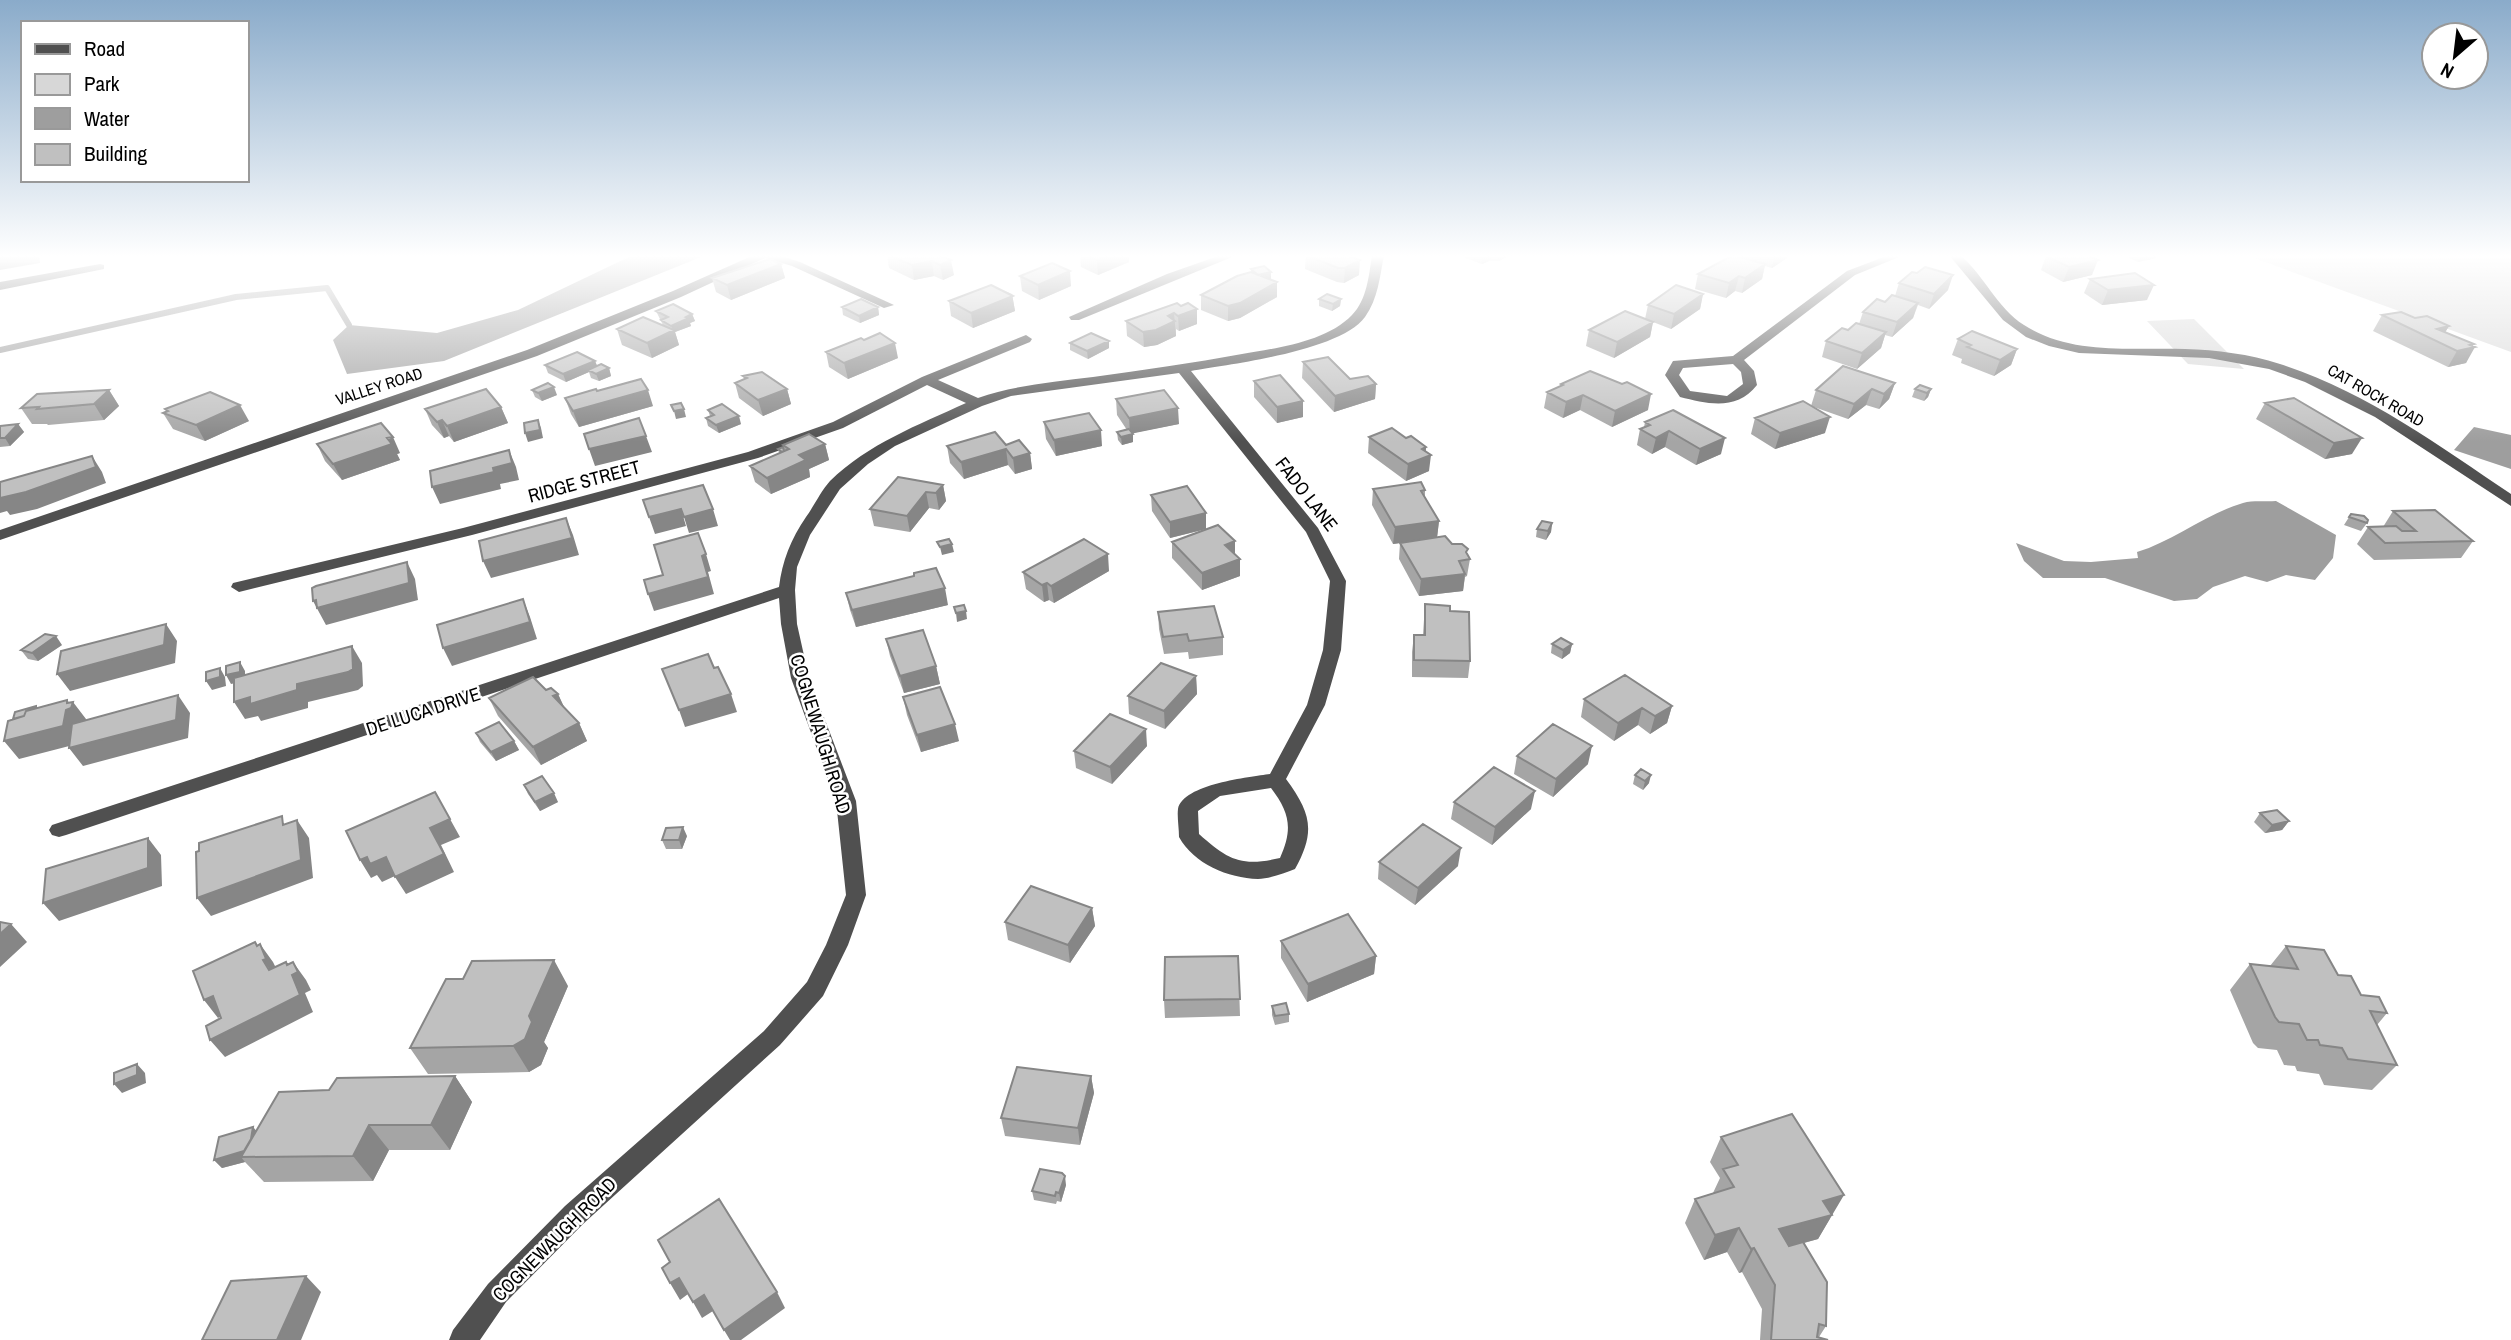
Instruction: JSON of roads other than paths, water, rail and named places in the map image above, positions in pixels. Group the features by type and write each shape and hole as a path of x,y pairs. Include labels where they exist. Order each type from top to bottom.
{"street":[{"name":"VALLEY ROAD","path":"0,535 532,353 619,318"},
{"name":"COGNEWAUGH ROAD","path":"463,1340 497,1293 574,1215 772,1038 815,989 837,945 856,895 846,801 800,678 789,624 787,590 789,567 802,535 834,486 863,461 890,443 977,403 1041,387 1182,369 1275,352 1317,340 1357,318"},
{"path":"1736,360 1747,371 1750,385 1743,395 1731,401 1708,400 1685,394 1672,374 1678,364 1736,360 1792,318"},
{"name":"CAT ROCK ROAD","path":"2005,318 2042,340 2084,349 2211,354 2253,361 2301,374 2368,407 2511,501"},
{"name":"RIDGE STREET","path":"239,587 467,532 753,456 838,425 927,380 1026,339"},
{"name":"FADO LANE","path":"1182,369 1313,531 1338,581 1332,650 1316,705 1276,780"},
{"path":"927,380 977,403"},
{"name":"DE LUCA DRIVE","path":"59,830 787,590"},
{"path":"1276,780 1297,807 1302,833 1288,864 1259,871 1218,863 1189,837 1188,808 1215,790 1276,780"}],"water":[{"path":"491,318 551,318 444,361 347,374 333,340 349,325 437,333"},
{"path":"2474,427 2511,435 2511,469 2454,450"},
{"path":"2276,501 2336,535 2333,558 2315,580 2286,575 2267,582 2245,576 2213,587 2197,599 2174,601 2105,578 2043,578 2024,561 2016,543 2064,561 2138,558 2137,552 2229,508 2247,502"}],"waterway":[{"path":"0,350 145,318"},
{"path":"345,318 349,325"}]}
